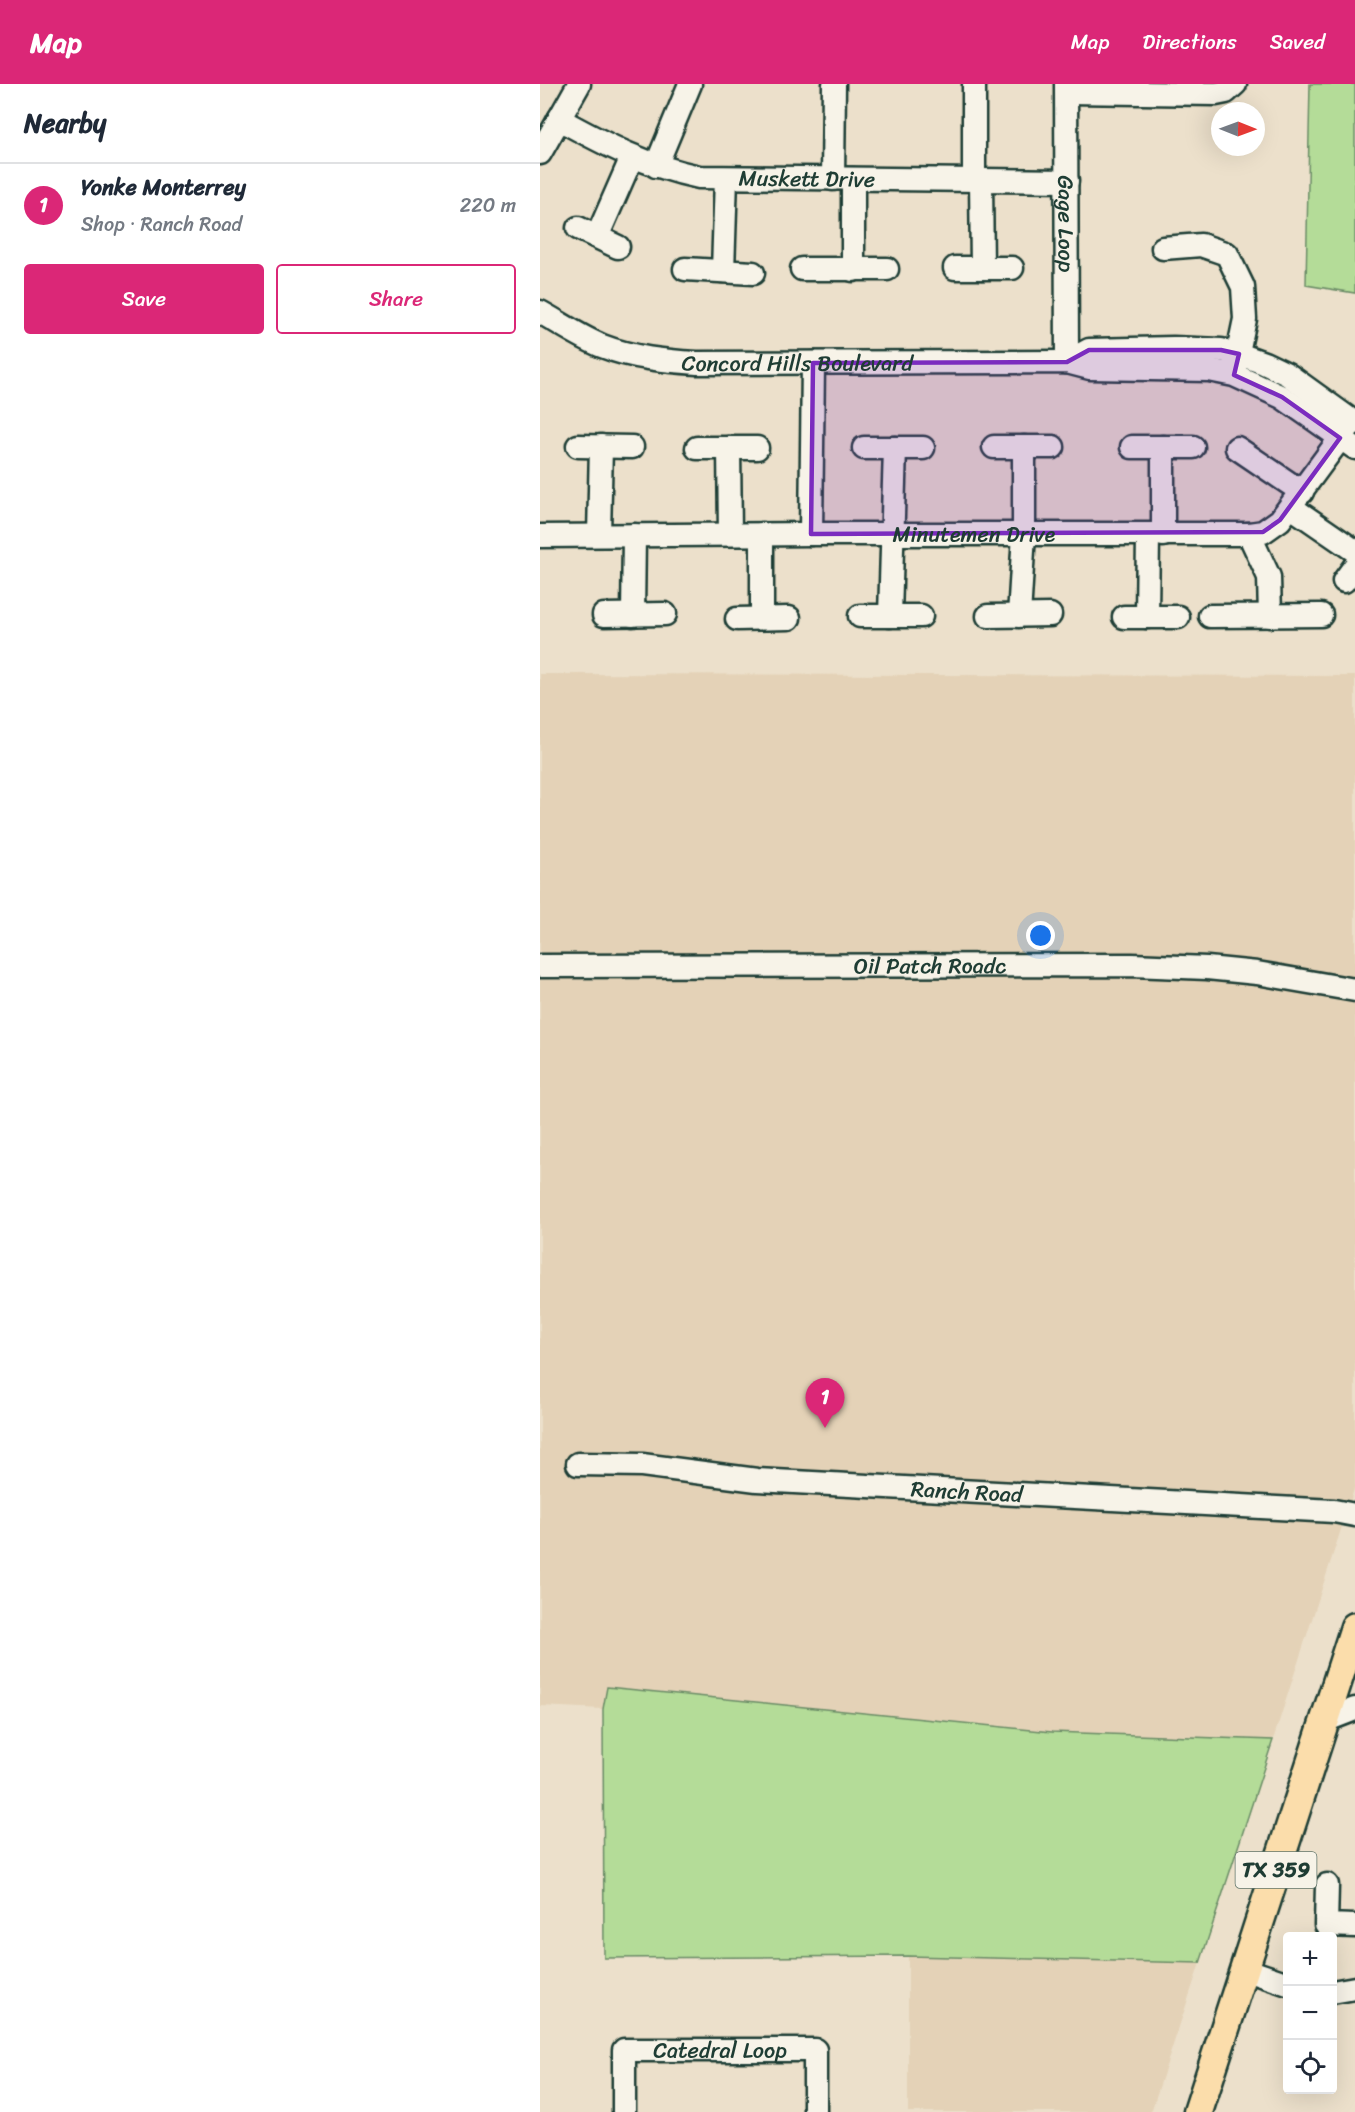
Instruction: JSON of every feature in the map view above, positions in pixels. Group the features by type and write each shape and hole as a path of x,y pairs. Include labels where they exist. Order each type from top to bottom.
{"main road":[{"name":"TX 359","path":"1198,2112 1354,1635"}],"street":[{"path":"540,153 579,84"},
{"path":"656,166 690,84"},
{"path":"834,84 853,270"},
{"path":"974,84 982,268"},
{"path":"1066,88 1216,94 1227,92 1235,84"},
{"name":"Gage Loop","path":"1066,88 1067,362"},
{"name":"Muskett Drive","path":"559,119 632,157 699,177 1067,181"},
{"path":"618,246 588,232 632,157"},
{"path":"723,271 726,178"},
{"path":"1163,248 1201,245 1227,254 1244,287 1245,319 1236,364"},
{"path":"955,268 1012,268"},
{"path":"685,269 753,273"},
{"path":"802,269 887,269"},
{"name":"Concord Hills Boulevard","path":"540,312 600,345 630,355 660,361 698,363 1067,362 1090,368 1209,370 1236,364 1282,397 1351,432"},
{"path":"812,534 813,363"},
{"name":"Minutemen Drive","path":"540,536 1250,534 1271,528 1280,520 1351,432"},
{"path":"578,446 632,447"},
{"path":"599,536 601,447"},
{"path":"864,448 923,447"},
{"path":"994,447 1053,447"},
{"path":"1019,616 1024,534 1024,447"},
{"path":"1132,447 1193,447"},
{"path":"1148,617 1163,447"},
{"path":"697,448 758,448"},
{"path":"729,448 730,534"},
{"path":"890,616 894,448"},
{"path":"1237,448 1355,551"},
{"path":"762,534 762,618"},
{"path":"1250,534 1269,577 1270,616"},
{"path":"633,615 634,535"},
{"path":"604,615 665,614"},
{"path":"988,616 1050,615"},
{"path":"1210,616 1321,615"},
{"path":"860,616 921,616"},
{"path":"1124,617 1178,617"},
{"path":"737,619 789,618"},
{"name":"Oil Patch Roadc","path":"540,966 1132,965 1257,972 1355,990"},
{"name":"Ranch Road","path":"578,1464 642,1465 757,1480 1310,1510 1355,1515"},
{"path":"1324,1721 1355,1709"},
{"path":"1327,1884 1326,1925 1355,1926"},
{"path":"1244,1969 1283,1983"},
{"path":"1337,1991 1355,1988"},
{"name":"Catedral Loop","path":"624,2112 624,2050 815,2050 815,2112"}],"highlighted area":[{"path":"1089,350 1221,350 1239,354 1234,375 1282,397 1340,438 1280,520 1263,532 811,534 813,363 1067,362"}],"shaded area":[{"path":"540,674 1355,676 1355,1486 1273,1740 1052,1732 607,1687 603,1709 540,1706"},
{"path":"908,1956 1200,1963 1151,2112 908,2112"}],"green space":[{"path":"1310,84 1355,84 1355,293 1306,285"},
{"path":"607,1687 1052,1732 1273,1740 1200,1963 908,1956 604,1958 603,1709"}],"place":[{"name":"Yonke Monterrey","path":"825,1428"}]}
